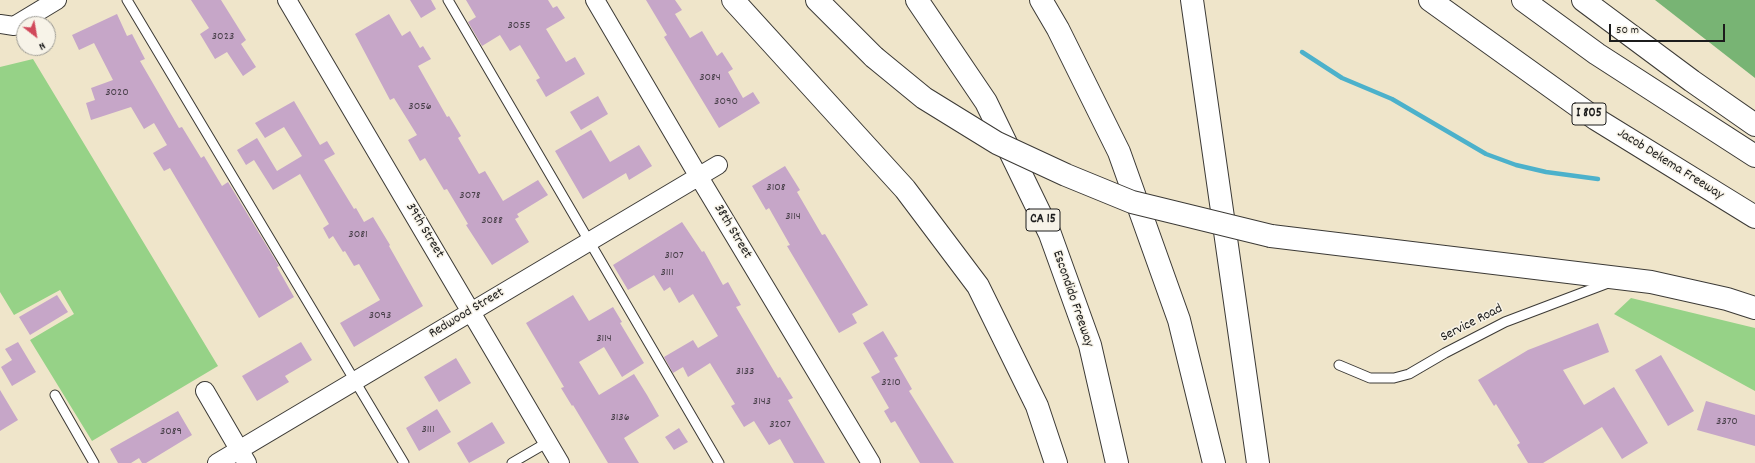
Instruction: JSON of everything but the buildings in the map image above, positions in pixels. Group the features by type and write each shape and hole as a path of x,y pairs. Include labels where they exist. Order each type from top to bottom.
{"highway":[{"path":"733,0 905,189 978,286 1038,406 1056,463"},
{"path":"817,0 874,57 924,98 997,143 1066,175 1132,202 1271,236 1651,282 1727,298 1755,308"},
{"name":"Escondido Freeway","path":"917,0 986,102 1050,234 1090,345 1117,463"},
{"path":"1041,0 1058,29 1119,152 1178,320 1214,463"},
{"path":"1192,0 1258,463"},
{"name":"Jacob Dekema Freeway","path":"1430,0 1596,119 1755,217"},
{"path":"1523,0 1597,54 1755,156"},
{"path":"1583,0 1692,81 1755,125"}],"street":[{"path":"0,24 14,26 57,0"},
{"name":"39th Street","path":"287,0 560,463"},
{"name":"38th Street","path":"595,0 699,177 871,463"},
{"name":"Redwood Street","path":"217,463 243,456 355,381 718,165"},
{"path":"205,391 243,456"}],"lane":[{"path":"127,0 404,463"},
{"path":"448,0 719,463"},
{"name":"Service Road","path":"1339,366 1370,378 1394,378 1409,374 1445,353 1505,322 1618,278"},
{"path":"55,395 94,463"},
{"path":"512,463 548,442"}],"green space":[{"path":"1655,0 1755,0 1755,78"},
{"path":"33,59 218,366 92,441 30,340 74,314 60,290 14,315 0,292 0,67"},
{"path":"1631,298 1755,328 1755,391 1614,314"}],"waterway":[{"path":"1302,52 1342,78 1392,99 1486,154 1516,165 1546,172 1598,179"}]}
